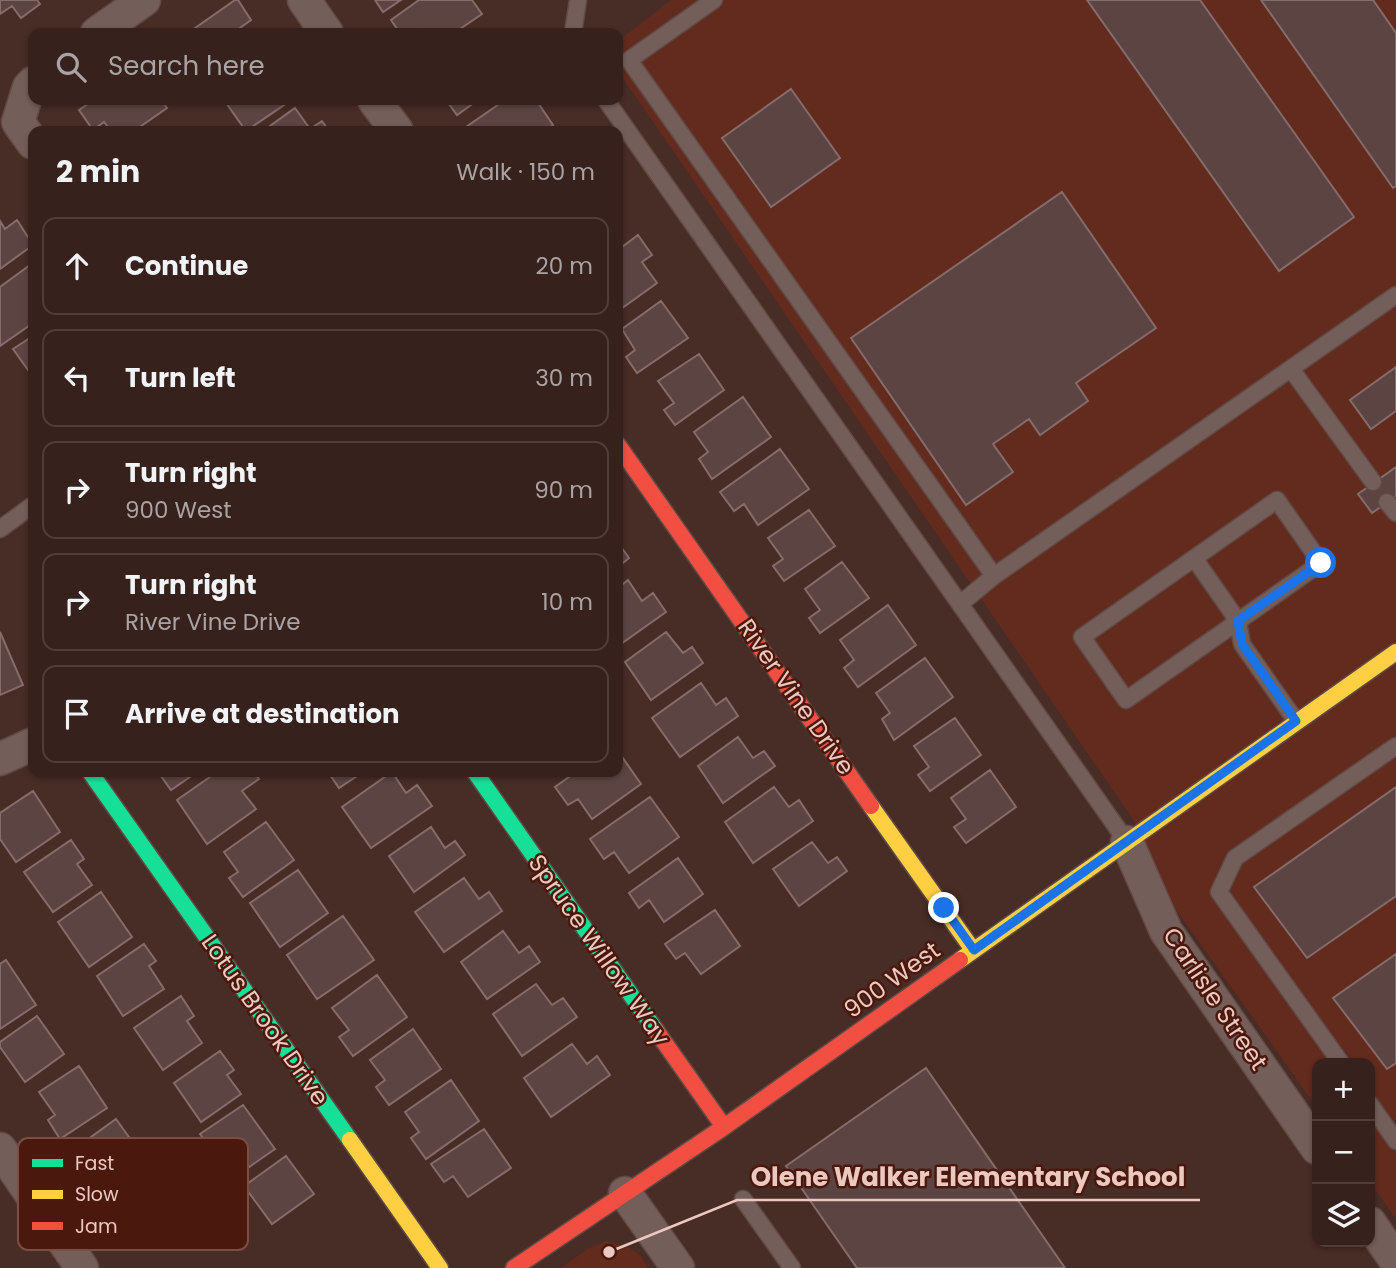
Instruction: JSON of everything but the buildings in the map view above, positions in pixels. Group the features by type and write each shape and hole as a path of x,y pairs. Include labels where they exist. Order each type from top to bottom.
{"street":[{"path":"104,28 144,0"},
{"path":"304,0 324,28"},
{"path":"26,132 28,102"},
{"path":"378,105 393,126"},
{"name":"River Vine Drive","path":"623,452 974,950"},
{"name":"900 West","path":"514,1268 724,1128 1396,652"},
{"path":"0,759 28,746"},
{"name":"Lotus Brook Drive","path":"94,777 440,1268"},
{"name":"Spruce Willow Way","path":"478,777 724,1128"},
{"name":"Carlisle Street","path":"1127,842 1166,931 1312,1141"},
{"path":"0,1149 18,1175"},
{"path":"625,1193 678,1268"},
{"path":"1375,1230 1396,1261"},
{"path":"70,1250 82,1268"}],"lane":[{"path":"574,28 578,0"},
{"path":"714,0 629,60 994,576"},
{"path":"610,105 1127,842"},
{"path":"960,604 994,576 1396,295"},
{"path":"1291,369 1373,482"},
{"path":"1277,500 1321,563 1238,621 1126,699 1082,637 1277,500"},
{"path":"0,529 28,509"},
{"path":"1194,558 1238,621 1242,644 1296,721"},
{"path":"1337,1058 1219,892 1235,858 1396,746"},
{"path":"1375,1111 1396,1141"},
{"path":"743,1199 792,1268"}],"shaded area":[{"path":"671,0 1396,0 1396,1219 1375,1189 1375,1058 1312,1058 1312,1101 1177,911 1134,821 623,78 623,37"},
{"path":"606,1241 630,1248 641,1256 648,1268 561,1268 589,1248"}],"traffic: fast":[{"path":"94,777 350,1140"},
{"path":"478,777 657,1032"}],"traffic: slow":[{"path":"960,960 1396,652"},
{"path":"871,806 973,950"},
{"path":"350,1140 440,1268"}],"traffic: jam":[{"path":"623,452 871,806"},
{"path":"514,1268 724,1127 960,960"},
{"path":"657,1032 724,1127"}],"place":[{"name":"Olene Walker Elementary School","path":"609,1252"}],"route":[{"path":"944,908 974,950 1296,721 1242,644 1238,621 1321,563"}]}
